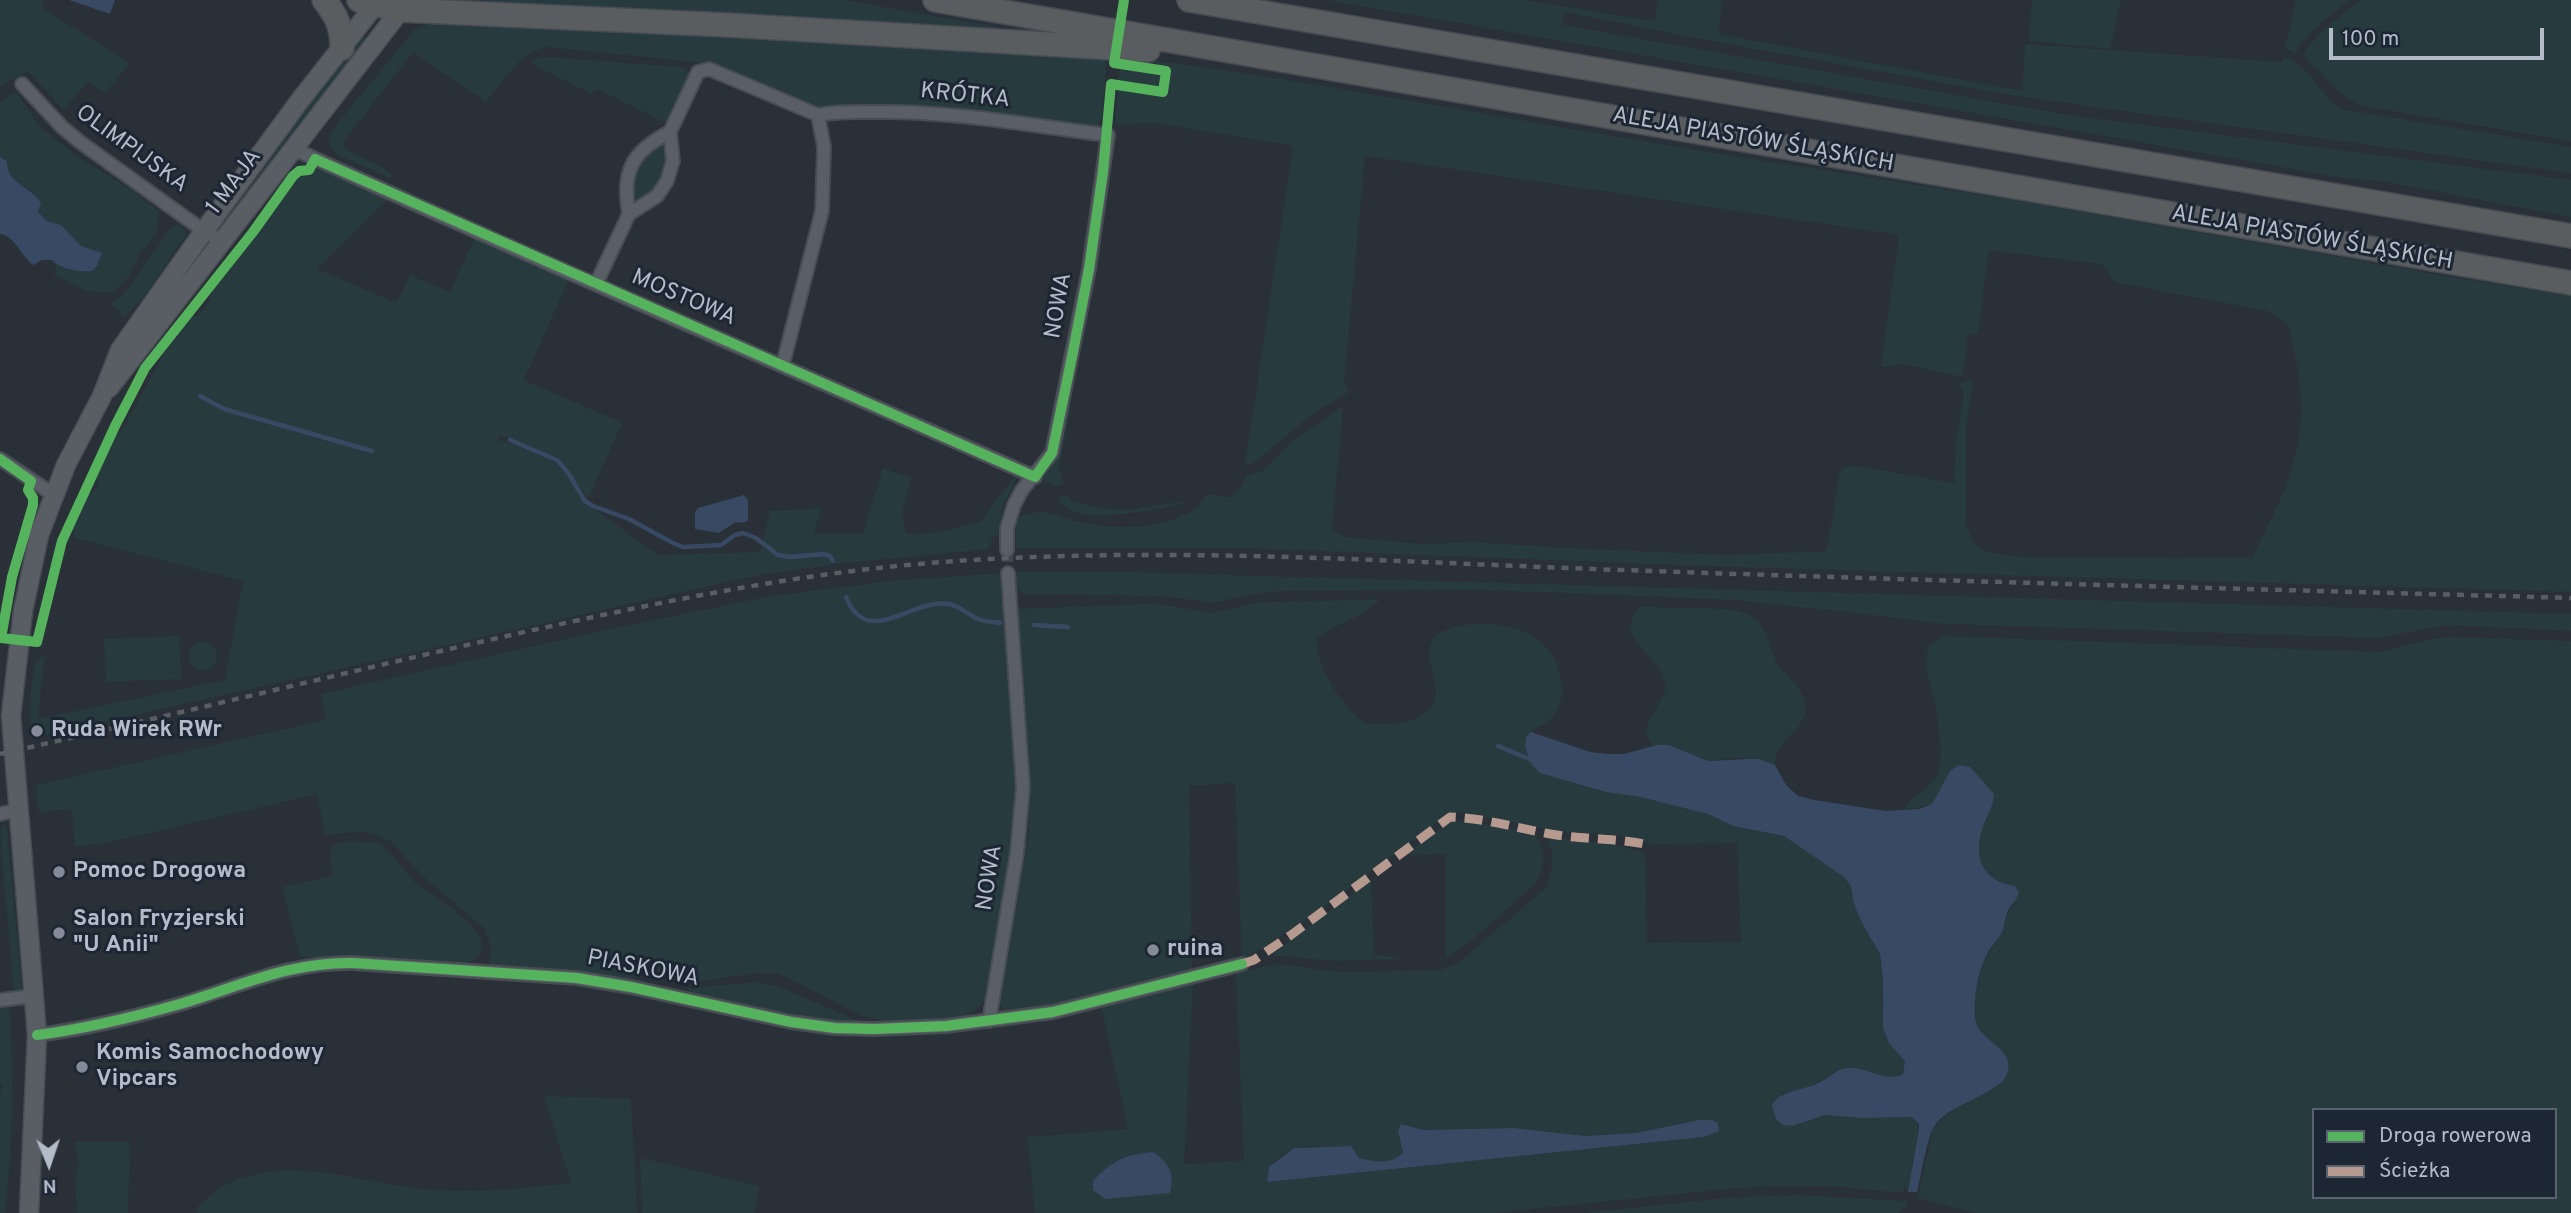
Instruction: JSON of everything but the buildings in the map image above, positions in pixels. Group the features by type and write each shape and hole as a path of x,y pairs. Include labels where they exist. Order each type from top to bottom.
{"highway":[{"path":"324,0 339,22 342,48"},
{"name":"ALEJA PIASTÓW ŚLĄSKICH","path":"936,0 2571,283"},
{"name":"ALEJA PIASTÓW ŚLĄSKICH","path":"1189,0 2571,236"},
{"path":"1236,0 1293,17"},
{"path":"371,2 1290,60"}],"main road":[{"name":"1 MAJA","path":"29,1213 37,1035 19,810 6,716 28,581 39,535 79,436 102,396 116,357 204,230 342,48 371,2"},
{"name":"1 MAJA","path":"102,396 404,5"}],"street":[{"path":"596,284 629,214 657,196 667,181 673,161 670,132 698,72 709,69 818,115 824,147 822,211 783,364"},
{"name":"OLIMPIJSKA","path":"22,84 62,127 80,142 222,241"},
{"name":"KRÓTKA","path":"818,115 832,112 902,111 1108,135"},
{"path":"629,214 625,190 629,170 640,150 670,132"},
{"name":"NOWA","path":"1007,550 1007,528 1021,489 1035,477 1052,453 1089,269 1108,135"},
{"name":"MOSTOWA","path":"292,148 1035,477"},
{"path":"0,459 54,495"},
{"name":"NOWA","path":"989,1021 1017,853 1023,787 1008,573"},
{"path":"0,814 19,810"},
{"name":"PIASKOWA","path":"37,1035 132,1017 181,1004 288,968 322,963 446,968 577,978 666,994 746,1013 835,1028 922,1027 1053,1012 1242,964"},
{"path":"0,1000 34,996"}],"green space":[{"path":"0,0 44,0 42,8 130,63 105,93 87,82 64,110 28,71 0,86"},
{"path":"437,0 843,0 998,27 997,34 436,3"},
{"path":"1327,0 1523,0 1655,21 1658,0 1722,0 1719,34 2022,91 2025,44 2282,62 2283,57 2300,66 2341,109 2571,147 2571,173 2022,97 1571,13 1565,13 1562,20 1563,25 2068,115 2571,180 2571,217 2381,181 2345,178"},
{"path":"2032,0 2121,0 2110,49 2029,41"},
{"path":"2296,0 2350,0 2313,31 2296,53 2285,48"},
{"path":"2360,0 2571,0 2571,141 2369,107 2341,94 2307,61 2304,53 2319,34"},
{"path":"436,21 1107,60 1102,117 1097,127 1091,129 947,109 806,105 705,63 546,47 536,50 520,62 486,102 413,52 343,142 346,149 392,173 390,178 340,156 330,148 328,139 341,119 415,29"},
{"path":"362,33 366,39 230,217 224,220 284,134"},
{"path":"1109,57 1289,80 1683,148 2014,200 2571,296 2571,592 1732,567 1240,548 1016,548 1018,517 1035,512 1090,524 1136,527 1180,517 1195,508 1208,494 1232,496 1247,476 1262,471 1296,438 1343,406 1332,530 1344,537 1422,544 1472,542 1729,555 1825,551 1839,476 1845,468 1856,466 1954,483 1956,444 1964,392 1959,384 1973,379 1966,428 1966,525 1974,543 1988,552 2016,557 2252,558 2283,492 2299,439 2301,397 2288,324 2268,311 2115,282 2100,264 1989,250 1978,334 1968,335 1963,375 1902,364 1881,367 1899,235 1365,156 1344,383 1349,392 1311,415 1255,462 1245,466 1293,146 1154,123 1115,124 1118,87 1164,95 1169,67"},
{"path":"537,58 681,67 691,74 668,124 597,89 591,94 531,63"},
{"path":"1120,68 1162,74 1160,88 1118,82"},
{"path":"16,91 40,127 80,158 130,189 159,211 156,234 141,252 129,276 112,293 88,291 54,275 56,264 82,270 81,246 61,225 47,221 38,212 34,192 15,180 7,161 0,157 0,102"},
{"path":"665,140 668,161 665,176 651,196 633,205 633,184 637,166 647,152"},
{"path":"317,168 389,198 317,269 397,303 410,275 450,292 475,238 569,279 524,380 622,423 588,499 559,459 500,435 498,440 555,462 582,500 658,555 760,552 763,544 783,557 829,557 832,565 763,574 32,738 32,681 36,661 44,656 38,719 225,680 243,581 75,538 72,529 87,494 93,493 99,483 96,474 118,429 121,432 165,352 193,315 197,317 210,301 213,290 299,176 311,176"},
{"path":"179,223 186,235 144,297 125,317 111,304 121,297 170,229"},
{"path":"1071,406 1059,470 1064,483 1057,487 1045,482 1043,477 1059,451 1067,409"},
{"path":"883,468 911,478 902,512 906,534 941,532 981,521 1017,473 1017,478 1002,508 999,535 993,537 988,549 835,564 831,556 784,555 763,542 770,511 821,508 814,533 863,534"},
{"path":"1061,495 1068,495 1070,501 1100,508 1129,510 1185,501 1135,513 1097,515 1080,514 1067,509 1059,500"},
{"path":"1015,572 1126,572 2571,614 2571,631 2445,625 2379,638 1944,624 1733,600 1486,590 1281,591 1213,603 1164,596 1024,594 1016,589"},
{"path":"1001,573 1017,784 1012,850 984,1001 975,1010 952,1019 885,1021 863,1016 778,973 756,973 692,983 675,973 649,970 634,979 490,965 491,947 485,929 423,876 391,842 371,833 325,835 317,794 102,844 75,846 72,809 39,812 36,785 326,720 321,694 771,596 890,581"},
{"path":"1382,599 1354,618 1324,632 1317,639 1321,664 1332,686 1365,724 1408,721 1427,711 1436,692 1429,656 1430,647 1440,633 1452,628 1482,624 1514,628 1529,634 1551,653 1558,667 1562,687 1561,699 1554,714 1526,737 1540,773 1606,792 1640,797 1708,814 1733,826 1784,836 1844,877 1851,886 1863,925 1880,954 1883,979 1882,1010 1905,1061 1902,1074 1890,1078 1835,1072 1802,1091 1782,1094 1792,1126 1825,1115 1916,1119 1919,1129 1908,1192 1904,1185 1903,1193 1832,1186 1773,1186 1492,1213 1035,1213 1028,1137 1128,1129 1101,1005 1193,981 1184,1164 1244,1161 1236,972 1279,964 1341,972 1440,970 1457,964 1547,887 1552,852 1547,837 1612,844 1645,853 1647,943 1741,942 1737,843 1652,844 1620,835 1563,832 1458,812 1448,814 1316,913 1242,961 1235,783 1189,786 1192,972 1133,983 1045,1008 1012,1011 1001,1007 998,1000 1029,833 1029,751 1014,609 1150,604 1212,613 1255,603","holes":["1699,1120 1718,1123 1719,1130 1704,1137 1267,1182 1269,1167 1291,1149 1301,1147 1342,1149 1373,1162 1395,1159 1403,1153 1401,1124 1424,1130 1514,1128 1585,1136 1636,1133"]},
{"path":"1639,607 1737,611 1758,622 1779,666 1800,691 1805,703 1800,725 1780,748 1775,765 1759,759 1708,761 1669,745 1653,746 1647,729 1662,699 1665,682 1655,663 1634,638 1631,629 1632,619"},
{"path":"179,636 181,679 106,682 104,639"},
{"path":"1943,636 2379,652 2449,637 2571,641 2571,1213 1978,1213 1918,1198 1933,1127 1961,1104 1999,1086 1976,1023 1974,998 1983,961 2000,935 2005,918 2015,902 2015,886 1997,881 1981,863 1980,845 1987,816 1982,789 1970,767 1950,771 1933,804 1904,810 1912,799 1934,780 1940,765 1935,704 1926,667 1930,645"},
{"path":"203,642 213,646 217,656 213,666 203,670 193,666 189,656 193,646"},
{"path":"1462,820 1534,833 1543,852 1543,866 1534,885 1470,942 1446,958 1446,854 1403,855 1448,823"},
{"path":"2,822 7,828 22,992 14,993 1,845"},
{"path":"354,841 381,845 418,885 469,923 482,943 479,956 469,962 453,964 350,957 300,957 282,887 333,876 331,850 338,844"},
{"path":"1371,880 1374,954 1402,959 1336,961 1271,955"},
{"path":"758,982 780,987 862,1023 817,1020 692,995 687,988"},
{"path":"9,1005 12,1057 11,1135 5,1213 0,1213 0,1093 3,1085 0,1084 0,1006"},
{"path":"544,1096 631,1099 637,1213 197,1213 198,1206 224,1186 252,1175 281,1171 311,1171 450,1191 502,1190 571,1183"},
{"path":"75,1142 130,1142 128,1213 77,1213 75,1179 79,1164"},
{"path":"640,1158 759,1186 754,1213 642,1213"},
{"path":"1794,1195 1908,1201 1898,1213 1584,1213 1726,1198"}],"water":[{"path":"69,0 115,0 110,14"},
{"path":"0,157 7,161 8,169 15,180 41,203 38,212 47,221 61,225 81,246 102,253 92,271 65,268 52,260 42,260 33,265 9,238 0,234"},
{"path":"744,495 748,500 746,522 734,523 719,533 695,529 695,512 698,508"},
{"path":"1531,732 1590,752 1624,754 1657,745 1669,745 1708,761 1759,759 1775,765 1786,785 1798,796 1886,811 1919,809 1932,804 1950,771 1959,765 1970,767 1994,794 1980,841 1980,859 1989,874 2004,884 2015,886 2019,893 2007,914 2002,932 1981,969 1975,1014 1979,1029 2004,1054 2009,1068 2000,1084 1951,1111 1935,1125 1917,1192 1908,1192 1919,1129 1919,1124 1912,1117 1864,1118 1825,1115 1792,1126 1783,1125 1776,1119 1772,1105 1781,1096 1814,1085 1845,1068 1856,1068 1889,1077 1903,1074 1905,1061 1889,1043 1883,1028 1880,954 1863,925 1854,904 1851,886 1844,877 1784,836 1733,826 1708,814 1640,797 1606,792 1540,773 1530,762 1525,745 1526,737"},
{"path":"1699,1120 1718,1123 1719,1131 1704,1137 1267,1182 1269,1167 1294,1148 1351,1146 1359,1158 1377,1161 1394,1159 1403,1152 1398,1131 1401,1124 1424,1130 1514,1128 1585,1136 1636,1133"},
{"path":"1153,1152 1169,1169 1172,1180 1170,1193 1105,1199 1093,1190 1093,1181 1113,1163 1134,1155"}],"waterway":[{"path":"200,396 224,409 372,451"},
{"path":"510,440 557,460 585,501 593,506 629,519 683,547 721,545 743,533 756,538 778,555 789,557 824,554 830,556 833,561"},
{"path":"846,597 855,612 866,620 878,621 934,604 948,604 981,620 1000,623"},
{"path":"1034,625 1068,627"},
{"path":"1498,746 1534,761"}],"tunnel":[{"path":"1007,550 1008,573"}],"railway":[{"path":"0,754 569,622 668,602 767,583 868,569 1006,558 1093,555 1269,556 1740,574 2571,598"}],"marked path":[{"path":"1242,964 1254,960 1291,935 1450,817 1564,836 1645,844"}],"cycle path":[{"path":"0,459 31,481 28,490 33,498 12,577 1,638 37,642 62,541 145,368 253,232 293,176 299,171 309,170 315,159 1035,477 1052,453 1072,357 1089,269 1103,172 1111,84 1163,92 1166,71 1114,63 1124,0"},
{"path":"37,1035 127,1018 265,976 329,964 353,963 577,978 791,1022 835,1028 874,1029 946,1026 1053,1012 1242,964"}],"place":[{"name":"Ruda Wirek RWr","path":"37,731"},
{"name":"Pomoc Drogowa","path":"59,872"},
{"name":"Salon Fryzjerski \"U Anii\"","path":"59,933"},
{"name":"ruina","path":"1153,950"},
{"name":"Komis Samochodowy Vipcars","path":"82,1067"}]}
